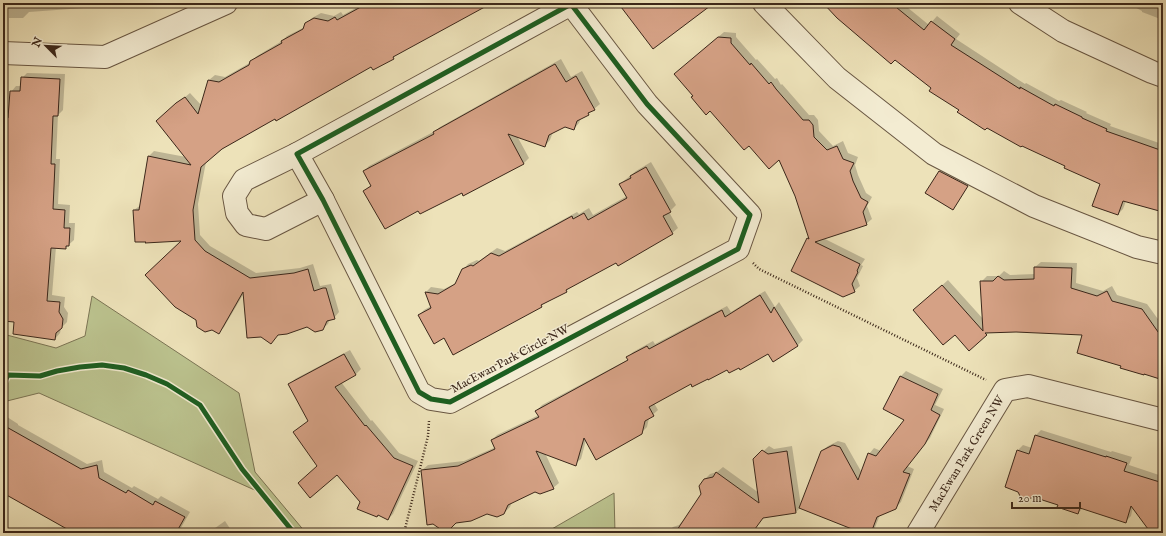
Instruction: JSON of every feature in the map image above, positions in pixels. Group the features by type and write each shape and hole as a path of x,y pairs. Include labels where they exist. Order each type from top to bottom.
{"street":[{"path":"3,53 105,57 226,3"},
{"path":"323,200 266,229 246,225 237,213 234,196 244,180 297,154 571,3 647,104 750,215 738,249"},
{"path":"764,3 837,78 934,154 1034,206 1137,247 1163,253"},
{"path":"1020,3 1063,31 1163,76"},
{"path":"297,154 323,200 419,392 431,399"},
{"name":"MacEwan Park Circle NW","path":"431,399 450,402 738,249"},
{"name":"MacEwan Park Green NW","path":"918,533 1005,390 1028,386 1163,420"}],"path":[{"path":"738,249 759,269 1005,390"},
{"path":"404,533 428,436 431,399"}],"green space":[{"path":"92,296 239,393 255,472 306,533 290,533 259,492 39,393 7,401 3,408 3,334 56,348 85,336"},
{"path":"614,493 615,533 545,533"}],"building":[{"path":"368,3 492,3 393,57 394,59 373,70 371,67 276,121 275,119 222,149 201,167 193,210 195,240 205,251 250,278 294,273 308,269 314,291 326,288 335,319 327,321 323,330 315,332 307,327 287,334 278,335 271,344 261,337 247,338 243,292 219,334 212,330 205,332 197,327 196,320 175,307 145,275 181,241 145,243 146,242 135,242 133,210 139,210 148,156 191,165 156,121 185,97 198,114 208,80 219,82 249,65 250,61 303,29 305,23 314,18 328,21 335,17 337,20"},
{"path":"618,3 714,3 653,49"},
{"path":"823,3 891,3 924,30 931,21 955,39 951,45 1020,89 1020,87 1054,106 1055,104 1107,129 1106,131 1163,151 1163,212 1123,201 1118,215 1092,206 1100,184 1064,168 1065,166 1022,146 1021,147 987,128 985,130 957,112 959,110 929,91 931,88 895,60 891,64 837,18"},
{"path":"718,37 731,38 731,43 750,65 751,63 769,84 771,82 803,120 809,120 813,125 814,137 827,150 837,146 843,159 854,163 850,171 853,181 861,198 868,202 863,212 867,225 815,242 860,264 852,284 855,292 843,297 791,271 807,238 809,239 795,196 779,160 769,169 749,146 744,150 710,111 706,115 691,97 693,96 674,74"},
{"path":"555,64 566,82 576,76 595,110 577,121 574,130 565,127 549,135 545,147 508,134 524,164 463,196 462,193 420,214 418,211 385,229 363,191 371,186 363,171 434,134 433,132"},
{"path":"21,77 60,79 58,116 53,116 51,164 55,164 53,209 65,210 64,228 70,228 69,246 66,246 66,249 51,248 47,301 60,302 59,312 63,319 62,328 56,333 55,340 13,334 14,322 3,321 4,118 8,118 10,91 20,91"},
{"path":"646,167 671,212 663,216 673,234 618,266 616,263 566,290 567,292 541,305 542,307 453,355 444,338 434,344 418,315 431,308 425,292 438,294 455,284 462,269 471,265 473,266 491,253 499,256 572,216 573,219 584,213 588,220 627,198 619,184 631,178 630,176"},
{"path":"939,171 968,186 953,210 925,193"},
{"path":"1034,267 1072,268 1071,288 1097,296 1107,291 1112,301 1142,309 1163,339 1163,380 1120,368 1121,366 1077,353 1082,335 1016,332 985,333 987,335 969,351 955,335 943,345 913,310 942,285 983,331 980,281 993,281 998,276 1004,280 1034,279"},
{"path":"760,295 771,313 774,307 798,346 773,362 768,354 740,370 739,368 729,373 727,370 692,387 691,384 649,407 654,416 645,421 642,434 596,460 584,438 576,466 536,451 554,489 540,494 535,492 508,505 504,514 497,517 487,514 471,521 456,523 449,530 443,531 433,524 427,525 421,470 458,466 495,449 491,440 539,417 535,411 628,360 626,357 647,346 649,349 722,310 725,317"},
{"path":"344,354 356,375 335,387 365,426 366,425 394,458 413,466 388,520 378,515 377,517 357,509 360,502 337,475 310,498 298,483 317,466 293,432 308,421 288,384"},
{"path":"900,376 938,394 931,410 940,415 925,444 903,472 910,474 896,509 877,517 871,533 862,533 799,508 821,451 833,445 840,447 858,480 868,453 876,456 904,420 883,409"},
{"path":"3,425 81,469 97,465 99,478 126,493 128,490 153,505 155,501 185,517 176,533 74,533 3,493"},
{"path":"1035,435 1127,463 1124,471 1163,483 1163,528 1154,530 1148,529 1131,506 1126,523 1080,508 1078,514 1057,507 1058,505 1033,497 1023,502 1018,492 1005,487 1017,450 1029,454"},
{"path":"762,450 768,454 787,451 796,513 763,518 752,533 675,533 701,494 699,486 704,479 713,477 716,472 759,503 753,459"}],"cycle path":[{"path":"571,4 647,104 750,215 738,249 450,402 431,399 419,392 323,200 297,154 571,4"},
{"path":"3,384 8,375 40,376 57,371 102,365 124,368 167,384 200,405 242,469 294,533"}]}
